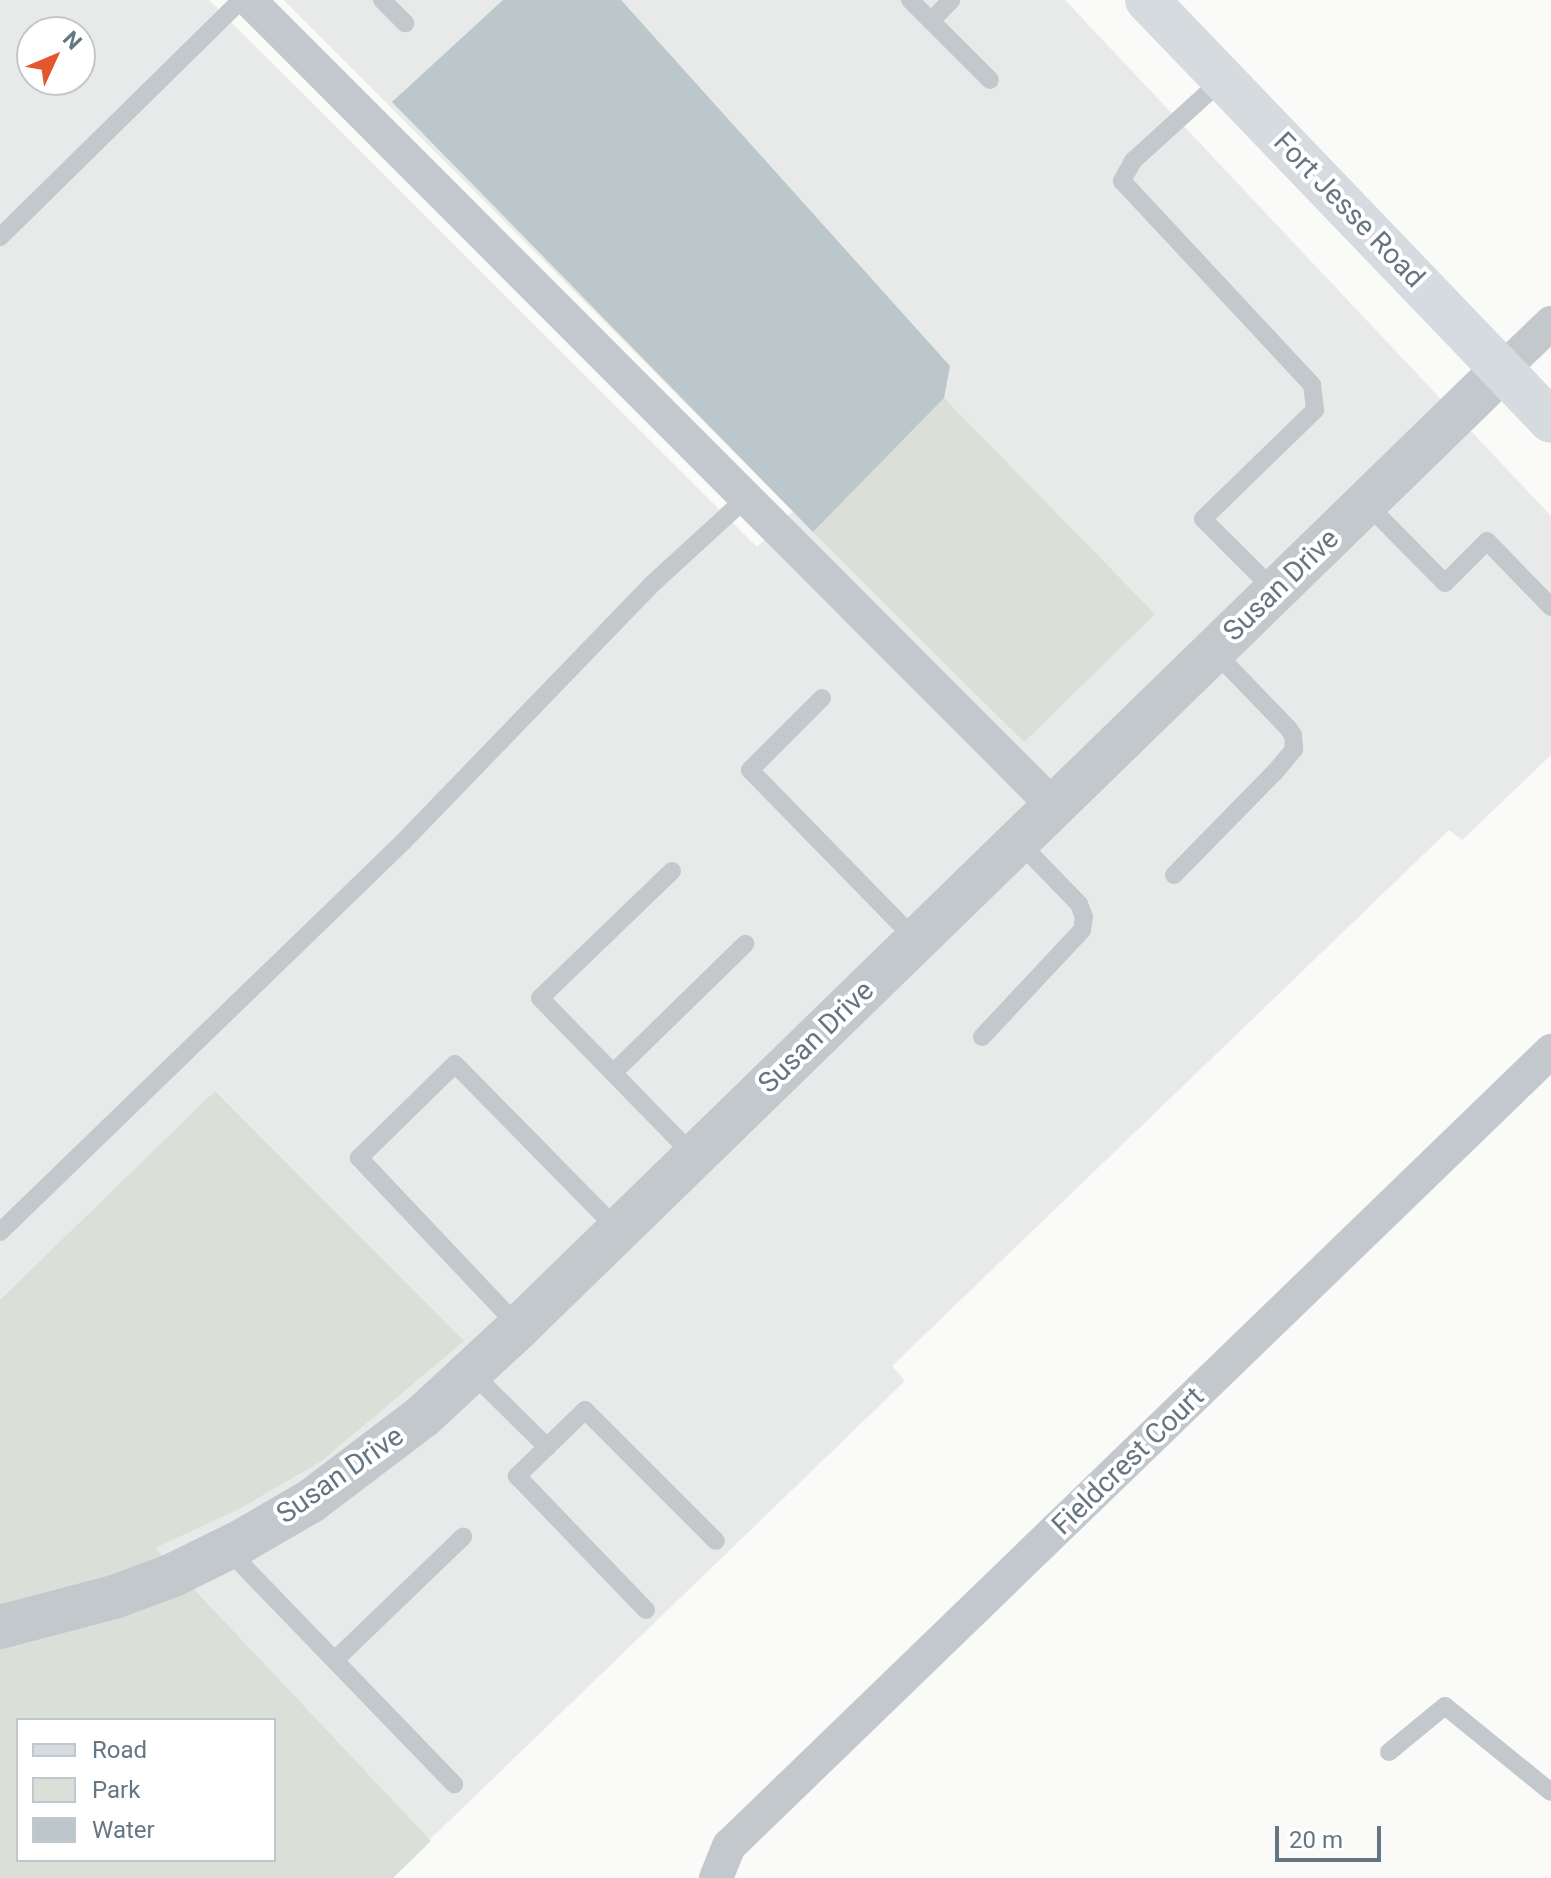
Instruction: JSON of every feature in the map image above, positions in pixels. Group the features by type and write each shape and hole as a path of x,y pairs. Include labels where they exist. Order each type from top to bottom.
{"main road":[{"name":"Fort Jesse Road","path":"1147,0 1551,421"}],"street":[{"path":"249,0 1054,806"},
{"name":"Susan Drive","path":"0,1627 114,1597 173,1575 227,1549 322,1492 423,1416 519,1327 1551,323"},
{"name":"Fieldcrest Court","path":"716,1878 729,1846 1551,1051"}],"lane":[{"path":"0,237 241,0"},
{"path":"382,0 405,23"},
{"path":"910,0 990,80"},
{"path":"931,21 951,0"},
{"path":"1223,79 1133,161 1122,181 1312,385 1315,410 1203,519 1275,591"},
{"path":"0,1232 403,842 650,586 746,498"},
{"path":"1366,503 1445,583 1487,541 1551,607"},
{"path":"1174,875 1294,749 1293,735 1288,728 1214,651"},
{"path":"822,698 750,770 916,940"},
{"path":"982,1037 1073,944 1082,930 1084,917 1079,904 1018,841"},
{"path":"672,871 540,998 694,1156"},
{"path":"613,1073 745,944"},
{"path":"519,1327 359,1158 455,1064 618,1230"},
{"path":"471,1372 547,1447"},
{"path":"646,1610 517,1476 585,1410 716,1541"},
{"path":"335,1660 463,1537"},
{"path":"227,1549 454,1784"},
{"path":"1389,1752 1445,1706 1551,1792"}],"shaded area":[{"path":"0,0 209,0 757,547 793,511 284,0 1065,0 1551,516 1551,755 1462,840 1449,830 892,1366 905,1381 390,1878 0,1878"}],"green space":[{"path":"944,398 1155,614 1024,742 813,532"},
{"path":"215,1091 464,1341 320,1462 239,1509 155,1548 431,1841 393,1878 0,1878 0,1300"}],"water":[{"path":"503,0 621,0 950,366 944,398 813,532 392,102"}]}
